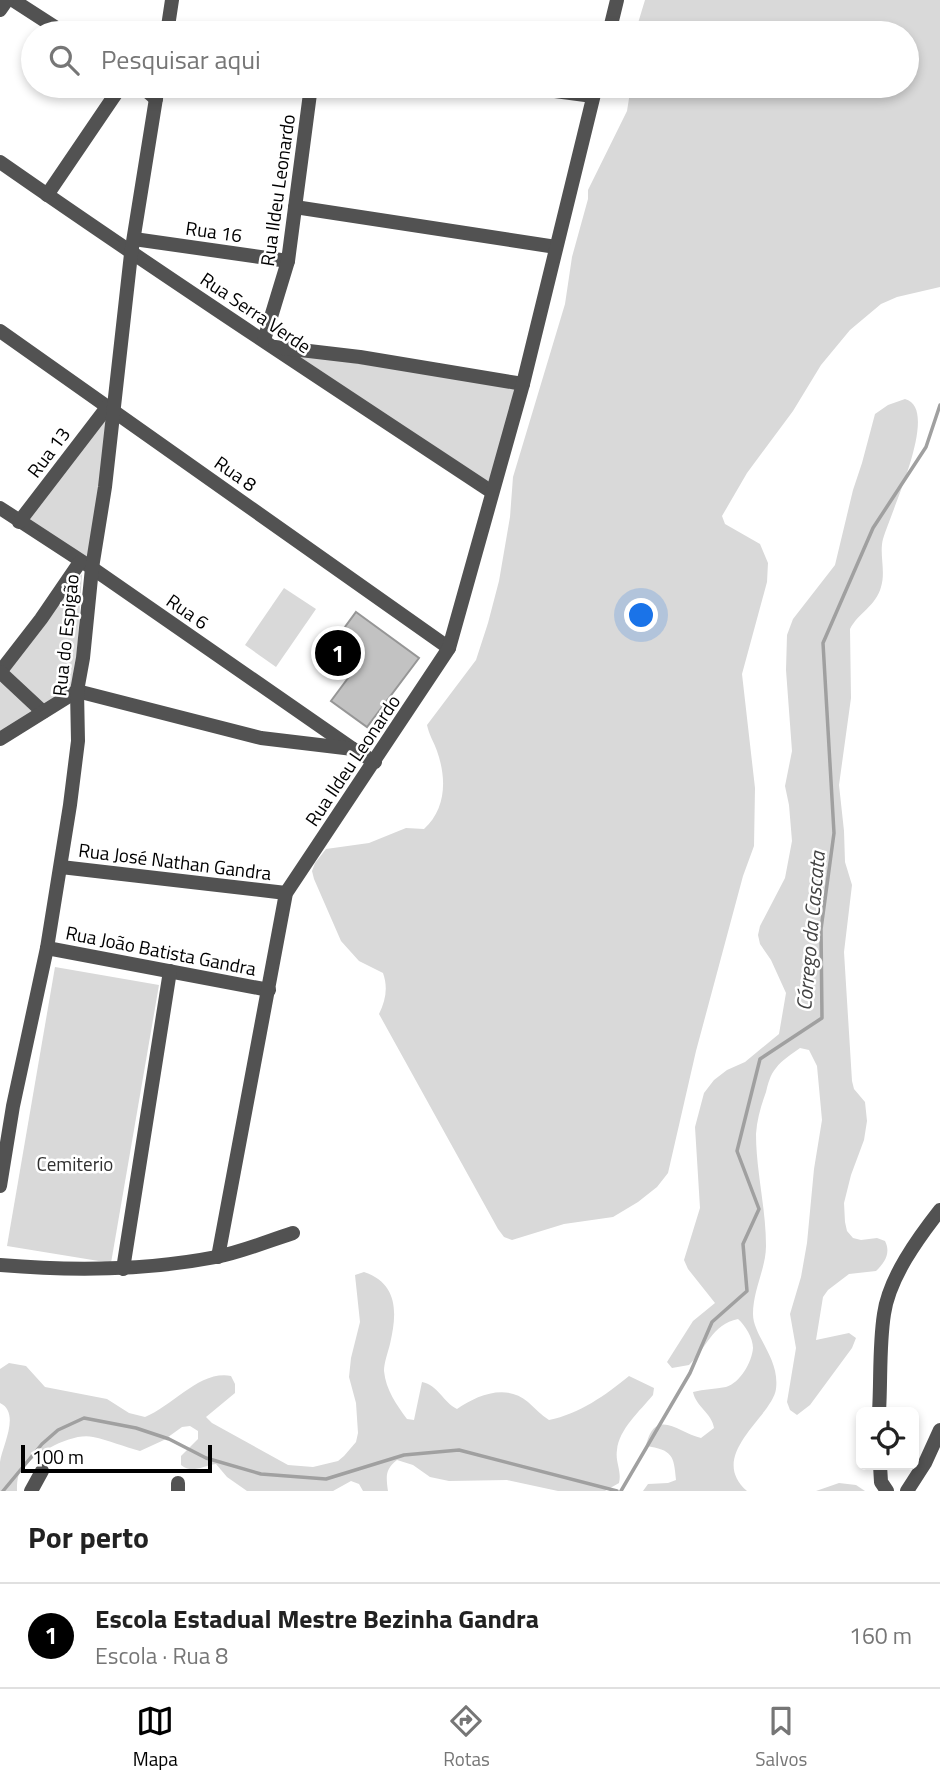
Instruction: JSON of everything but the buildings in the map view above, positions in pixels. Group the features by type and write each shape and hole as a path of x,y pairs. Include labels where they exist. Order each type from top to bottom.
{"street":[{"path":"0,10 7,0"},
{"path":"13,0 45,21"},
{"path":"169,21 172,0"},
{"path":"612,21 617,0"},
{"path":"47,195 113,98"},
{"name":"Rua do Espigão","path":"0,1186 13,1106 47,948 61,866 78,741 77,691 83,658 86,565 105,487 110,407 156,98"},
{"name":"Rua Ildeu Leonardo","path":"270,343 288,261 309,98"},
{"name":"Rua Ildeu Leonardo","path":"286,893 449,648 523,384 592,98"},
{"name":"Rua Serra Verde","path":"0,162 47,195 132,246 270,343 492,492"},
{"path":"295,207 556,247"},
{"name":"Rua 16","path":"132,246 288,261"},
{"name":"Rua 8","path":"0,331 449,648"},
{"path":"270,343 523,384"},
{"name":"Rua 13","path":"19,522 110,407"},
{"name":"Rua 6","path":"0,508 353,749"},
{"path":"43,712 0,672 86,565"},
{"path":"0,739 77,691 261,738 353,749 375,762"},
{"name":"Rua José Nathan Gandra","path":"61,866 286,893"},
{"path":"218,1257 286,893"},
{"name":"Rua João Batista Gandra","path":"47,948 269,990"},
{"path":"123,1269 170,971"},
{"path":"879,1407 884,1312 898,1274 919,1235 940,1210"},
{"path":"0,1265 55,1269 123,1269 218,1257 293,1233"},
{"path":"907,1491 925,1463 940,1430"},
{"path":"880,1470 881,1482 887,1491"},
{"path":"31,1491 42,1471"}],"green space":[{"path":"645,0 940,0 940,287 897,297 881,304 850,330 821,365 793,411 747,473 722,516 725,524 760,544 768,563 767,582 742,674 755,788 754,846 743,876 696,1051 668,1173 657,1187 613,1217 564,1224 512,1240 504,1237 498,1229 379,1014 386,994 383,973 359,961 341,941 312,871 326,849 369,843 406,828 424,829 437,812 442,793 442,772 427,725 476,660 488,623 499,581 510,517 513,477 565,304 572,257 588,190 627,111 629,98 919,98 919,21 639,21"},
{"path":"290,354 520,386 489,489"},
{"path":"905,399 915,406 918,420 916,438 904,482 883,539 883,575 879,594 850,629 851,698 839,785 845,862 852,885 844,952 852,1081 854,1089 865,1102 867,1121 864,1140 844,1203 845,1222 847,1231 853,1238 877,1238 885,1241 887,1253 876,1271 849,1274 823,1297 816,1340 849,1333 856,1338 852,1348 810,1405 797,1415 790,1410 787,1402 796,1348 790,1314 807,1243 822,1120 817,1066 809,1050 800,1048 781,1062 772,1074 757,1128 756,1148 766,1246 753,1314 757,1331 774,1367 776,1389 772,1400 737,1450 734,1464 736,1477 747,1491 643,1491 648,1484 676,1480 670,1455 661,1449 646,1446 655,1427 669,1425 701,1438 714,1428 693,1392 731,1385 744,1371 752,1354 750,1336 738,1319 716,1331 689,1365 672,1368 667,1362 693,1321 715,1303 684,1260 700,1208 695,1127 704,1093 714,1080 727,1070 745,1062 779,1034 786,993 771,960 760,944 758,935 785,878 792,841 785,786 792,751 786,670 787,635 793,619 835,565 875,414 888,405"},
{"path":"111,408 89,565 22,522"},
{"path":"82,574 75,687 39,708 3,672 40,621"},
{"path":"284,588 316,609 276,667 245,645"},
{"path":"0,677 39,712 0,734"},
{"name":"Cemiterio","path":"55,967 159,985 111,1263 7,1246"},
{"path":"364,1272 384,1284 393,1301 394,1322 384,1371 389,1391 407,1419 414,1420 422,1382 432,1386 457,1409 482,1396 510,1393 528,1402 549,1420 592,1403 629,1376 654,1388 653,1395 631,1421 619,1442 619,1483 605,1491 558,1491 507,1480 449,1481 430,1477 413,1465 397,1460 387,1474 388,1491 363,1491 359,1484 351,1481 333,1491 247,1491 227,1477 216,1464 193,1469 181,1465 181,1456 198,1439 198,1431 190,1426 182,1427 164,1440 140,1451 93,1437 84,1436 64,1441 44,1451 21,1470 17,1491 0,1491 0,1462 10,1422 6,1408 0,1403 0,1369 9,1363 26,1366 45,1387 107,1399 129,1413 145,1417 208,1378 231,1376 235,1393 206,1417 212,1423 288,1465 313,1467 338,1461 356,1442 358,1433 356,1403 349,1377 360,1322 355,1275"},
{"path":"839,1483 856,1485 865,1491 816,1491"}],"waterway":[{"name":"Córrego da Cascata","path":"621,1491 690,1373 712,1322 747,1291 743,1244 759,1209 737,1151 760,1059 822,1018 821,929 834,833 823,643 873,528 926,447 940,405"},
{"path":"3,1491 42,1444 58,1430 84,1418 136,1428 169,1439 206,1458 261,1474 326,1479 404,1455 459,1450 617,1491"}],"place":[{"name":"Escola Estadual Mestre Bezinha Gandra","path":"338,653"}]}
